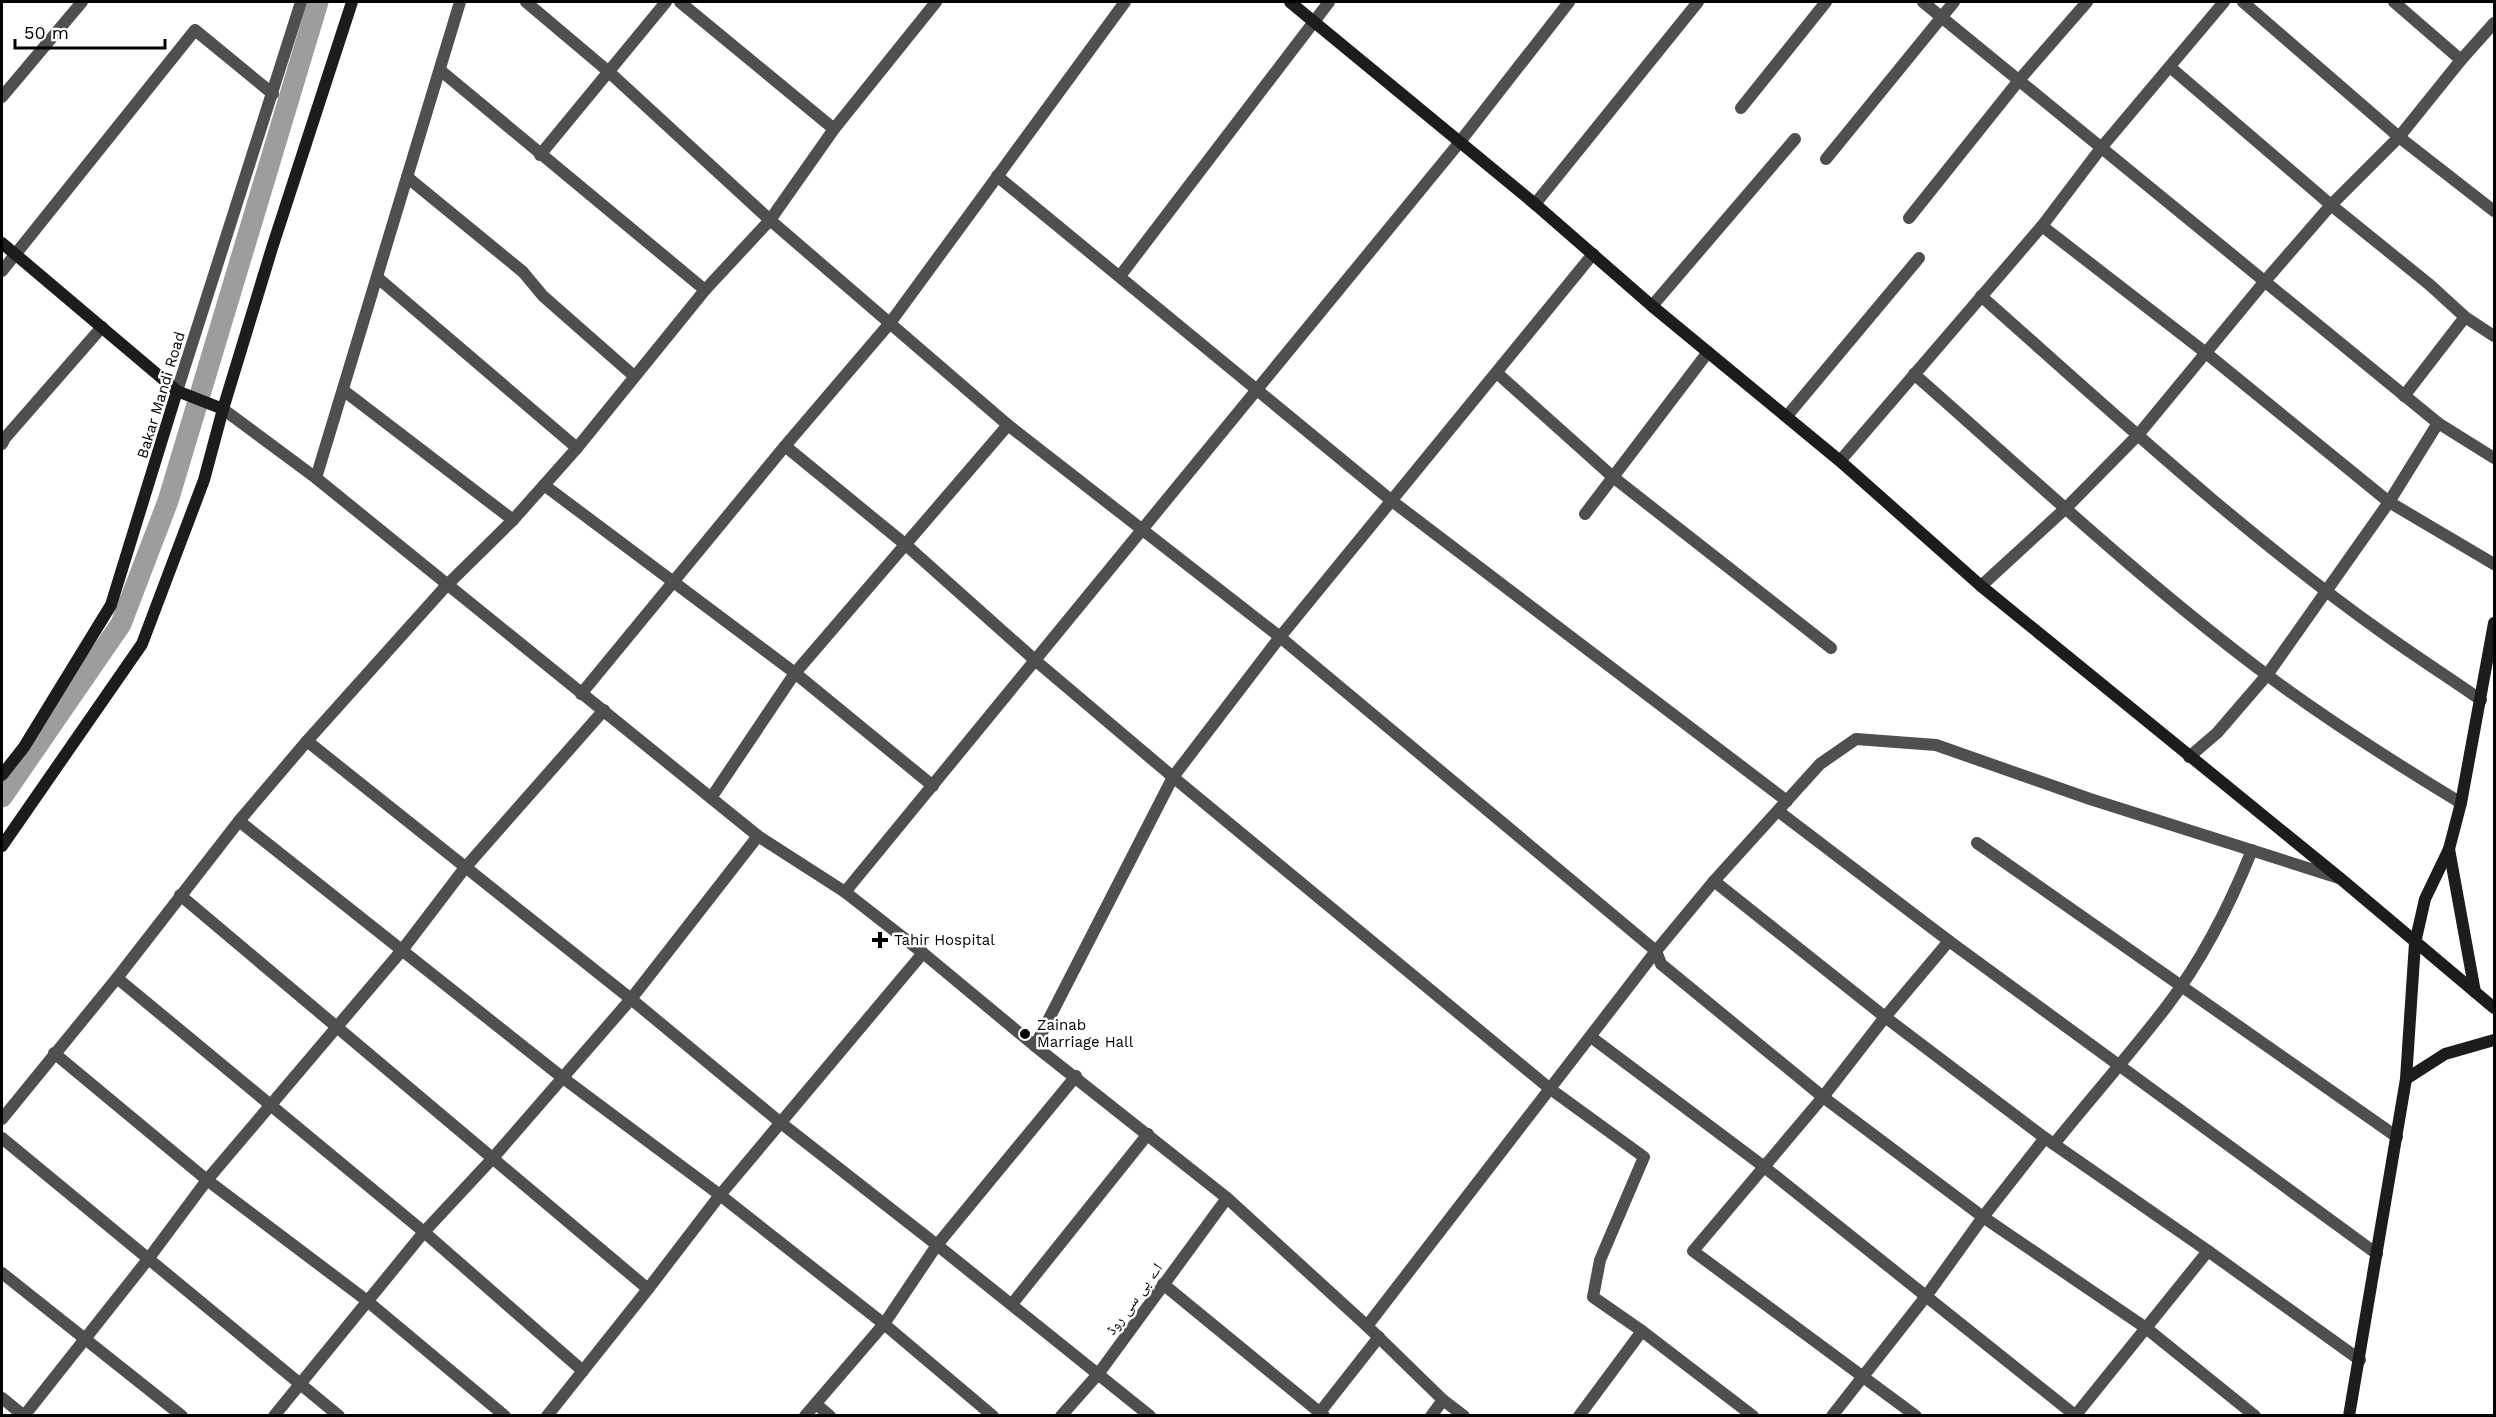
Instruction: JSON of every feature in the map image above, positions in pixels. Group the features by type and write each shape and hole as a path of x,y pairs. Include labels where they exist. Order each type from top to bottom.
{"street":[{"path":"2,97 82,2"},
{"name":"Bakar Mandi Road","path":"2,775 24,747 111,604 302,2"},
{"path":"2,846 142,644 204,480 223,409 352,2"},
{"path":"316,478 460,2"},
{"path":"526,2 609,72 770,220 1008,425 1280,637 1656,951 1661,964 1822,1097 1983,1216 2146,1328 2255,1416"},
{"path":"540,155 666,2"},
{"path":"680,2 834,129"},
{"path":"2,1119 117,978 239,820 446,586 513,520 577,448 705,290 770,220 834,129 936,2"},
{"path":"581,694 785,446 890,323 1125,2"},
{"path":"1290,2 1535,204 1652,306 1787,416 1981,586 2341,879 2494,1008"},
{"path":"1120,276 1329,2"},
{"path":"845,892 1036,661 1141,528 1459,143 1569,2"},
{"path":"1535,204 1698,2"},
{"path":"1741,108 1826,2"},
{"path":"1923,2 1940,18 2020,79 2404,396 2438,423 2494,458"},
{"path":"1826,159 1954,2"},
{"path":"1909,218 2020,79 2087,2"},
{"path":"1840,461 2042,226 2101,148 2224,2"},
{"path":"2243,2 2399,136 2494,211"},
{"path":"2394,2 2460,60"},
{"path":"1981,586 2067,507 2138,435 2265,281 2331,205 2399,136 2460,60 2494,23"},
{"path":"2,271 195,30 273,94"},
{"path":"2170,67 2331,205 2430,285 2464,318 2494,336"},
{"path":"440,70 705,290"},
{"path":"1652,306 1795,139"},
{"path":"997,176 1392,501 1783,806 1949,941 2378,1254"},
{"path":"407,177 523,272 543,296 634,376"},
{"path":"2042,226 2206,353 2389,502 2494,564"},
{"path":"2,243 177,391 223,409 316,478 446,586 758,836 845,892 923,952 1035,1046 1076,1076 1227,1198 1379,1337 1443,1400 1464,1416"},
{"path":"1035,1046 1173,777 1280,637 1593,254"},
{"path":"1787,416 1919,258"},
{"path":"378,278 577,448"},
{"path":"1981,296 2138,435 2278,552 2382,633 2481,700"},
{"path":"2404,396 2464,318"},
{"path":"2,444 102,327"},
{"path":"1585,514 1708,352"},
{"path":"1497,373 1613,477 1831,648"},
{"path":"1914,374 2146,577 2267,675 2362,742 2461,803"},
{"path":"343,390 513,520"},
{"path":"2189,757 2217,733 2267,675 2389,502 2438,423"},
{"path":"711,798 795,673 1008,425"},
{"path":"785,446 906,545 1036,661 1173,777 1550,1088 1644,1157 1600,1260 1593,1297 1642,1331 1753,1416"},
{"path":"544,485 795,673 933,786"},
{"path":"2349,1416 2406,1079 2415,943 2425,899 2449,849 2461,803 2494,623"},
{"path":"2,1398 24,1415 270,1103 403,949 465,869 604,711"},
{"path":"1367,1326 1550,1088 1592,1037 1656,951 1714,881 1820,764 1856,739 1936,745 2090,799 2341,879"},
{"path":"307,741 631,999 781,1123 938,1245 1150,1416"},
{"path":"239,820 563,1077 720,1195 884,1324 993,1416"},
{"path":"274,1416 366,1300 424,1232 492,1159 631,999 758,836"},
{"path":"1977,843 2397,1137"},
{"path":"2449,849 2475,992"},
{"path":"1832,1416 1927,1295 1983,1216 2119,1065 2167,1005 2199,958 2237,888 2252,850"},
{"path":"1714,881 1885,1017 2050,1141 2360,1360"},
{"path":"180,896 648,1289"},
{"path":"1916,1416 1693,1251 1949,941"},
{"path":"547,1416 720,1195 923,952"},
{"path":"117,978 424,1232 583,1371"},
{"path":"1592,1037 1762,1166 2076,1415 2208,1251"},
{"path":"2406,1079 2445,1054 2494,1040"},
{"path":"54,1053 207,1180 366,1300 505,1416"},
{"path":"805,1416 884,1324 938,1245 1076,1076"},
{"path":"1012,1304 1148,1134"},
{"path":"2,1138 339,1416"},
{"name":"اے بی سی روڈ","path":"1061,1416 1099,1373 1227,1198"},
{"path":"2,1273 182,1416"},
{"path":"1163,1284 1320,1414 1379,1337"},
{"path":"1585,1413 1642,1331"},
{"path":"1431,1416 1443,1400"},
{"path":"816,1404 830,1416"}],"waterway":[{"path":"2,797 121,624 168,501 318,2"}],"place":[{"name":"Tahir Hospital","path":"880,940"},
{"name":"Zainab Marriage Hall","path":"1025,1034"}]}
